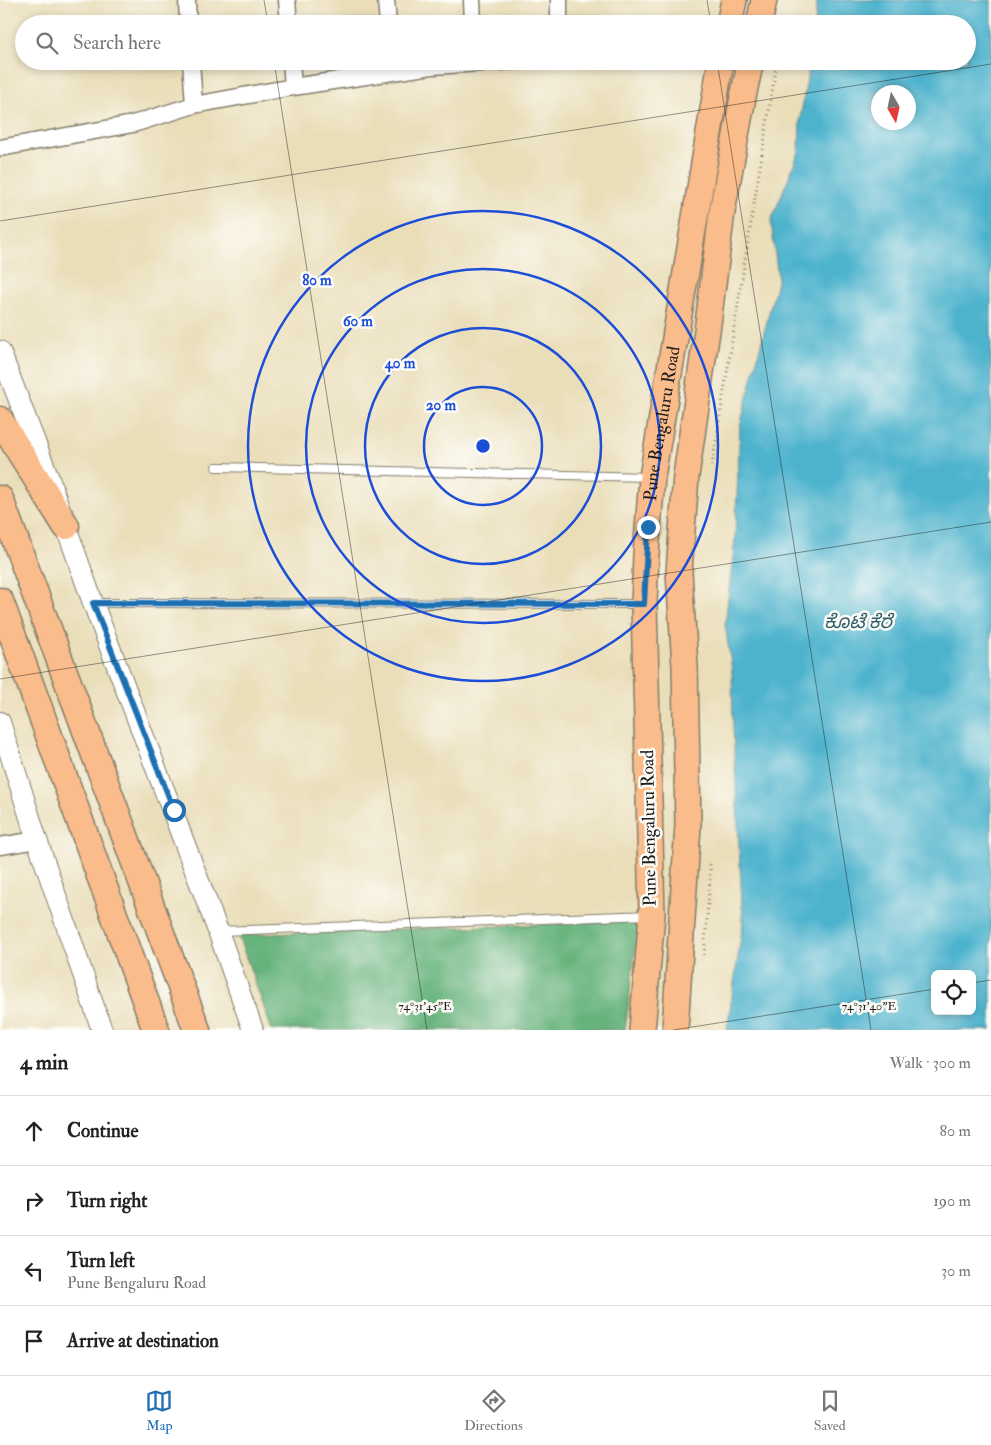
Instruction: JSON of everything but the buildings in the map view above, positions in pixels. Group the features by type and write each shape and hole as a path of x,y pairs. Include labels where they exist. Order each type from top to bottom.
{"highway":[{"path":"0,420 66,526"},
{"path":"0,499 197,1030"},
{"path":"0,601 156,1030"},
{"path":"0,643 27,676"}],"main road":[{"path":"731,15 734,0"},
{"path":"761,15 764,0"},
{"name":"Pune Bengaluru Road","path":"642,1030 652,915 644,604 652,477 720,70"},
{"name":"Pune Bengaluru Road","path":"675,1030 688,825 685,666 679,572 686,476 722,212 749,70"}],"street":[{"path":"187,0 188,15"},
{"path":"287,0 288,15"},
{"path":"386,0 387,15"},
{"path":"472,0 473,15"},
{"path":"559,0 559,15"},
{"path":"192,70 194,105"},
{"path":"292,70 293,87"},
{"path":"0,148 133,124 194,105 377,70"},
{"path":"0,351 93,603 218,931 253,1030"},
{"path":"0,722 37,840 102,1030"},
{"path":"0,846 37,840"}],"lane":[{"path":"216,467 652,477"},
{"path":"93,603 644,604"},
{"path":"218,931 652,915"}],"path":[{"path":"712,468 776,70"},
{"path":"703,964 710,880 709,860"}],"green space":[{"path":"639,921 625,1030 272,1030 238,935"}],"water":[{"name":"ಕೊಟೆ ಕೆರೆ","path":"817,0 991,0 991,1030 727,1030 743,923 732,670 725,625 735,540 740,426 778,278 771,221 799,152 800,120 808,70 976,70 976,15 816,15"}],"route":[{"path":"174,810 93,603 644,604 648,527"}]}
